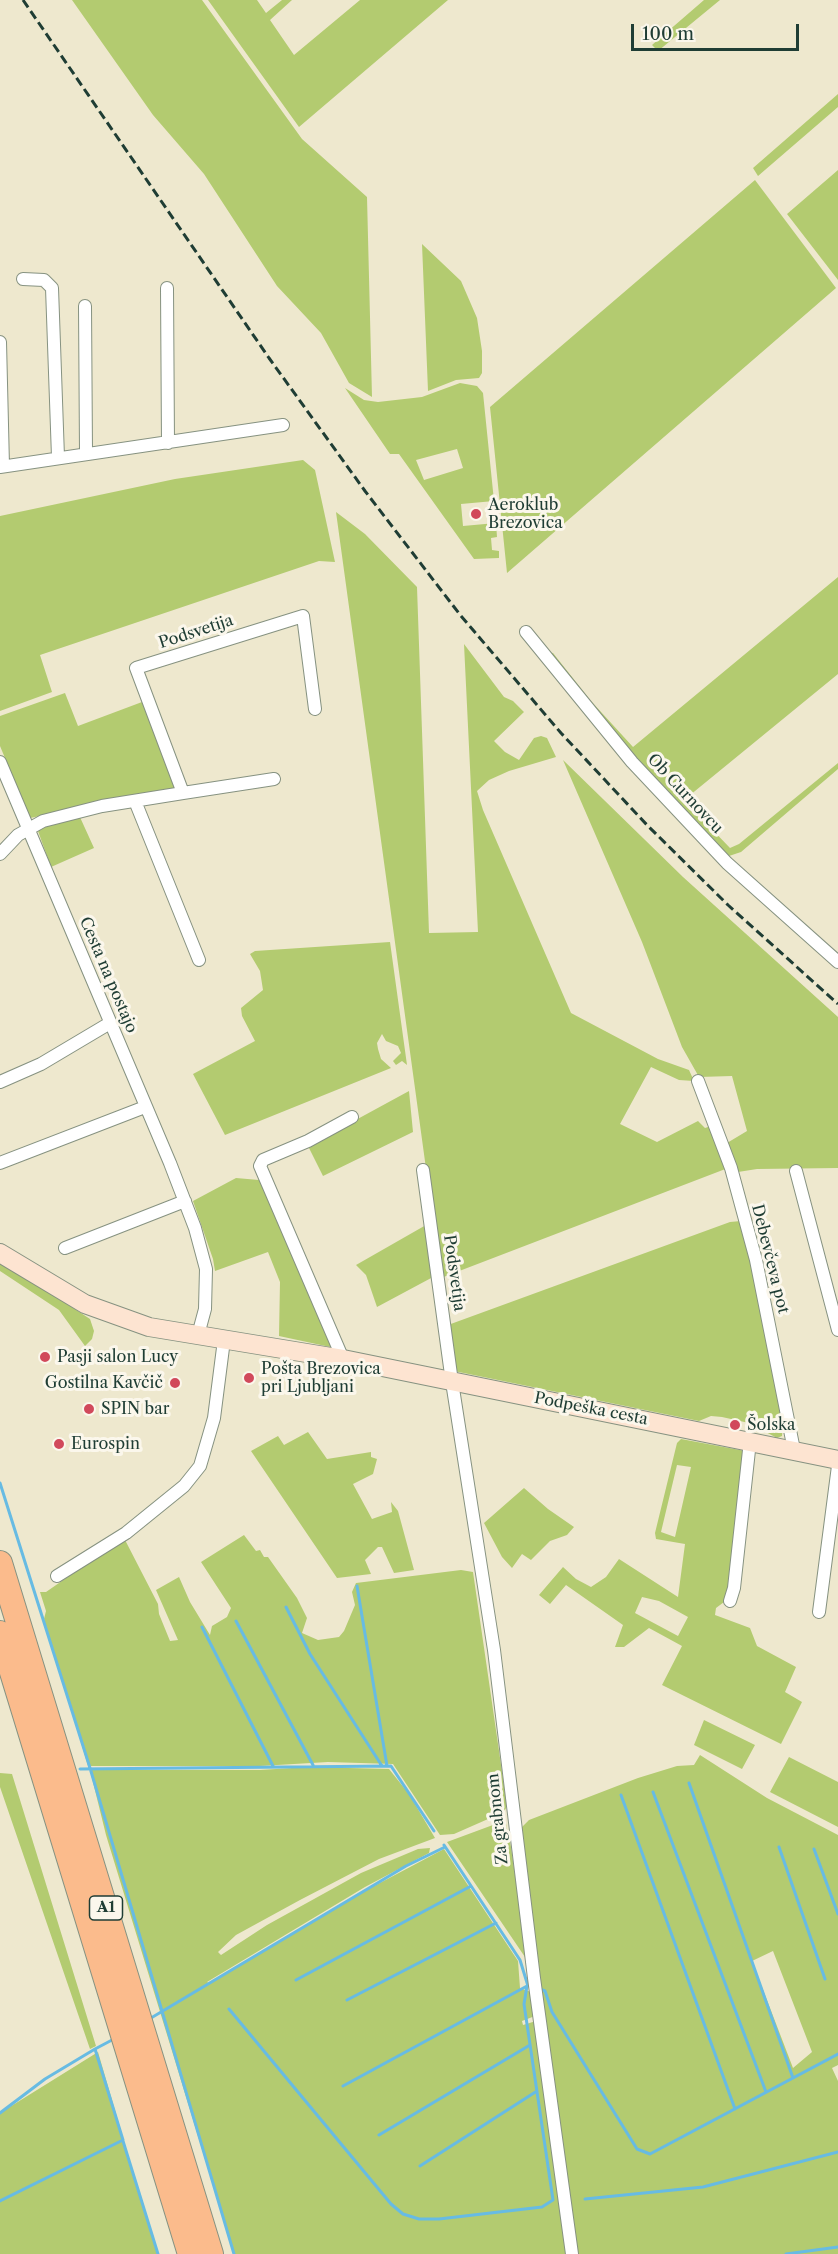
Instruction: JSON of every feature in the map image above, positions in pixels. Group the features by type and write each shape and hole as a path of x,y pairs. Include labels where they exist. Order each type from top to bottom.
{"highway":[{"name":"A1","path":"0,1563 211,2254"},
{"name":"A1","path":"0,1633 190,2254"}],"main road":[{"name":"Podpeška cesta","path":"0,1253 59,1291 107,1314 149,1327 343,1359 838,1460"}],"street":[{"path":"23,279 45,280 52,288 58,457"},
{"path":"168,288 168,443"},
{"path":"85,306 86,452"},
{"path":"0,342 1,466 283,425"},
{"name":"Podsvetija","path":"183,794 136,669 303,616 315,709"},
{"name":"Ob Curnovcu","path":"526,632 632,762 727,863 838,962"},
{"name":"Cesta na postajo","path":"0,762 185,1201 206,1269 205,1309 198,1335"},
{"path":"0,854 28,829 70,813 274,778"},
{"path":"135,801 199,960"},
{"path":"0,1082 41,1064 110,1023"},
{"name":"Debevčeva pot","path":"698,1081 728,1157 756,1260 794,1450"},
{"path":"0,1163 145,1107"},
{"path":"343,1359 260,1166 263,1160 308,1141 352,1117"},
{"name":"Podsvetija","path":"423,1170 452,1382"},
{"path":"796,1171 838,1330"},
{"path":"64,1248 185,1201"},
{"path":"57,1576 126,1533 184,1486 200,1466 214,1418 224,1340"},
{"name":"Za grabnom","path":"452,1382 494,1650 534,1978 572,2254"},
{"path":"730,1601 734,1588 750,1441"},
{"path":"819,1612 838,1466"}],"green space":[{"path":"72,0 202,0 302,139 367,197 372,397 349,383 321,333 277,286 204,174 153,115"},
{"path":"208,0 257,0 266,13 282,0 292,0 270,20 294,55 360,0 448,0 299,127"},
{"path":"704,0 720,0 658,51 652,45"},
{"path":"838,94 838,107 758,176 753,168"},
{"path":"838,170 838,280 787,214"},
{"path":"755,180 836,288 507,573 490,407"},
{"path":"422,244 461,281 477,318 482,351 482,373 479,378 456,380 428,391"},
{"path":"460,383 477,386 483,393 494,501 461,504 463,526 496,523 497,537 491,538 492,550 499,551 499,558 474,559 399,454 390,454 345,388 364,400 378,402 422,397","holes":["457,449 463,468 424,480 416,460"]},
{"path":"303,460 315,470 335,562 319,561 40,655 52,692 0,711 0,516 175,479"},
{"path":"336,512 365,534 417,587 429,933 478,932 464,644 504,697 513,701 524,712 494,741 505,752 519,760 534,738 541,736 547,738 556,757 509,771 489,780 477,791 483,810 571,1013 658,1059 689,1070 694,1081 679,1080 651,1067 620,1124 657,1142 698,1121 705,1128 714,1125 728,1168 441,1278"},
{"path":"838,577 838,674 684,800 730,848 739,844 838,763 838,769 741,852 726,857 631,756 545,652 553,653 591,701 633,747"},
{"path":"65,693 78,726 142,702 178,789 30,818 0,746 0,716"},
{"path":"563,760 683,877 838,1017 838,1168 757,1169 738,1172 735,1169 727,1143 747,1131 732,1076 699,1077 682,1047 642,942"},
{"path":"79,815 94,848 51,867 38,831 43,827"},
{"path":"390,942 407,1065 402,1061 396,1065 393,1061 401,1053 398,1046 386,1041 382,1034 377,1043 378,1049 381,1059 391,1068 225,1135 193,1074 255,1041 242,1016 241,1008 263,990 260,971 250,954 255,951"},
{"path":"409,1091 413,1132 323,1176 308,1146"},
{"path":"236,1178 259,1180 335,1348 279,1336 280,1282 268,1252 215,1271 193,1201"},
{"path":"741,1221 752,1261 783,1421 782,1436 777,1438 749,1423 722,1417 711,1416 699,1421 454,1371 448,1325 730,1222"},
{"path":"426,1225 433,1277 377,1307 366,1275 356,1265"},
{"path":"0,1260 90,1319 94,1331 92,1339 85,1346 59,1310 0,1271"},
{"path":"308,1432 327,1459 371,1452 371,1457 377,1459 373,1474 353,1484 372,1519 392,1512 391,1502 398,1511 414,1570 394,1573 382,1547 378,1547 365,1560 371,1574 337,1578 251,1451 278,1436 284,1445"},
{"path":"681,1439 745,1451 728,1599 716,1608 715,1615 750,1628 757,1646 796,1667 785,1692 802,1702 781,1744 662,1685 682,1646 649,1628 624,1647 615,1647 623,1625 566,1585 550,1604 539,1595 563,1567 576,1579 591,1587 606,1577 619,1559 678,1597 685,1544 656,1539 655,1533 677,1443","holes":["677,1465 691,1467 675,1537 661,1532","642,1597 659,1601 688,1617 678,1636 635,1613"]},
{"path":"524,1488 574,1527 567,1535 550,1541 531,1560 522,1554 512,1568 502,1557 484,1523"},
{"path":"244,1535 256,1551 260,1550 264,1557 268,1557 297,1598 307,1618 302,1633 318,1640 339,1637 344,1631 355,1605 352,1592 356,1583 461,1570 473,1572 507,1806 504,1812 454,1834 440,1835 393,1764 328,1762 260,1766 88,1766 44,1619 46,1611 40,1592 46,1592 124,1538 158,1604 159,1614 170,1641 178,1640 156,1590 179,1577 190,1602 210,1635 212,1626 227,1617 231,1608 201,1562"},
{"path":"704,1720 755,1745 742,1769 694,1745"},
{"path":"700,1755 767,1798 838,1835 838,2065 832,2068 838,2081 838,2254 576,2254 519,1830 529,1820 638,1778 677,1766 694,1765","holes":["773,1951 812,2052 793,2068 752,1961"]},
{"path":"789,1757 838,1782 838,1827 770,1792"},
{"path":"308,1767 389,1769 409,1794 435,1838 379,1859 300,1900 236,1935 218,1952 221,1955 267,1925 361,1873 418,1849 430,1848 429,1853 365,1887 207,1982 209,1983 361,1893 444,1849 518,1961 520,1988 531,1992 535,2016 522,2021 523,2025 536,2021 569,2254 234,2254 106,1835 90,1770 260,1770"},
{"path":"0,1773 12,1774 96,2046 90,2049 0,1787"},
{"path":"501,1822 506,1824 511,1847 527,1960 447,1842"},
{"path":"98,2052 157,2254 0,2254 0,2113"}],"waterway":[{"path":"0,1483 90,1768 234,2254"},
{"path":"357,1586 387,1766"},
{"path":"286,1607 310,1654 382,1766"},
{"path":"236,1621 313,1765"},
{"path":"202,1627 273,1766"},
{"path":"80,1769 391,1766 434,1831"},
{"path":"689,1783 793,2078"},
{"path":"653,1792 766,2092"},
{"path":"621,1795 735,2109"},
{"path":"444,1845 520,1960 528,1986"},
{"path":"151,2018 406,1866 445,1847"},
{"path":"779,1847 825,1979"},
{"path":"814,1849 838,1914"},
{"path":"296,1980 471,1886"},
{"path":"347,2000 496,1923"},
{"path":"229,2009 391,2204 403,2214 419,2219 439,2219 542,2207 553,2200 524,2004 527,1986"},
{"path":"343,2086 527,1986"},
{"path":"540,1989 545,1991 552,2012 637,2149 650,2154 838,2054"},
{"path":"0,2201 123,2140 95,2049 112,2040"},
{"path":"379,2135 530,2045"},
{"path":"0,2113 45,2079 95,2049"},
{"path":"420,2166 537,2091"},
{"path":"123,2141 158,2254"},
{"path":"585,2199 703,2187 838,2152"},
{"path":"786,2254 838,2247"}],"railway":[{"path":"23,0 269,358 365,491 461,616 561,733 647,825 728,905 838,1004"}],"place":[{"name":"Aeroklub Brezovica","path":"476,514"},
{"name":"Pasji salon Lucy","path":"45,1357"},
{"name":"Pošta Brezovica pri Ljubljani","path":"249,1378"},
{"name":"Gostilna Kavčič","path":"175,1383"},
{"name":"SPIN bar","path":"89,1409"},
{"name":"Šolska","path":"735,1425"},
{"name":"Eurospin","path":"59,1444"}]}
